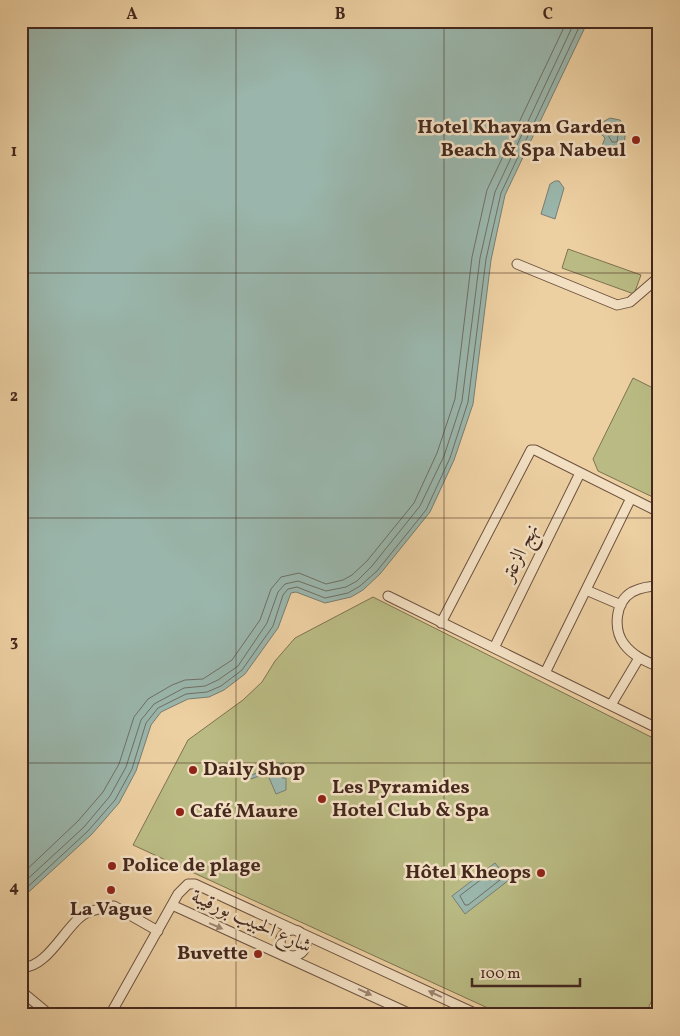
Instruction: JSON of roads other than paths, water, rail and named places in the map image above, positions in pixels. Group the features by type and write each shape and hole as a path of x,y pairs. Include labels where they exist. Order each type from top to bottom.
{"street":[{"path":"517,264 617,305 630,302 659,278"},
{"name":"نهج الزعتر","path":"441,623 528,454 531,450 535,450 580,473 494,648"},
{"path":"580,473 659,512"},
{"path":"545,673 631,498"},
{"path":"659,586 631,593 621,606 616,624 618,634 629,650 639,658 659,667"},
{"path":"586,590 621,606"},
{"path":"388,596 659,729"},
{"path":"611,706 639,658"},
{"name":"شارع الحبيب بورقيبة","path":"413,1015 172,905 184,887 195,884 479,1015"},
{"path":"110,1015 172,905"},
{"path":"23,969 36,964 76,921 94,910 114,906 158,931"},
{"path":"288,931 298,931 305,939 305,949 297,956 287,956 280,948 280,938 288,931"},
{"path":"21,991 50,1015"},
{"path":"653,1015 659,1003"}],"water":[{"path":"21,21 588,21 505,195 491,260 473,404 454,460 430,512 380,574 363,590 351,597 325,603 296,592 291,593 278,628 245,674 224,690 209,697 188,699 161,712 151,725 136,771 119,803 92,834 21,899"},
{"path":"610,118 620,120 625,130 625,138 622,148 613,146 611,154 605,156 600,151 605,138 598,131 601,123"},
{"path":"559,181 564,188 555,219 541,214 550,184"},
{"path":"283,763 286,769 281,774 282,778 286,778 286,790 276,794 267,773 251,779 249,776"},
{"path":"495,863 509,880 465,914 452,896"}],"place":[{"name":"Hotel Khayam Garden Beach & Spa Nabeul","path":"636,140"},
{"name":"Daily Shop","path":"193,770"},
{"name":"Les Pyramides Hotel Club & Spa","path":"322,799"},
{"name":"Café Maure","path":"180,812"},
{"name":"Police de plage","path":"112,866"},
{"name":"Hôtel Kheops","path":"541,873"},
{"name":"La Vague","path":"111,890"},
{"name":"Buvette","path":"258,954"}]}
